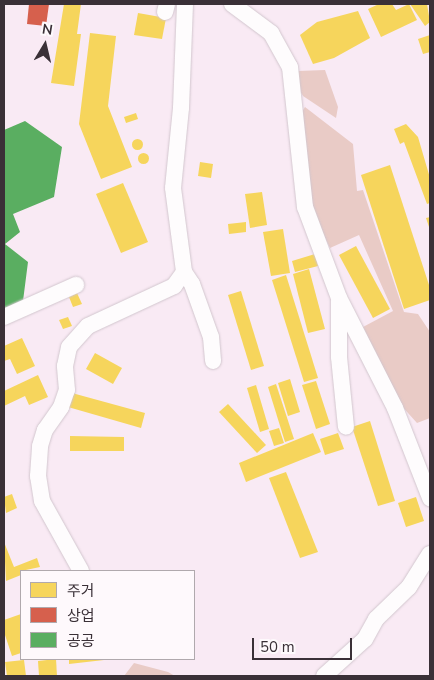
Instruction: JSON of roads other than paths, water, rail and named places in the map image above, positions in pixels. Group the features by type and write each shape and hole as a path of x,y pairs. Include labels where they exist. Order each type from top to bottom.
{"street":[{"path":"185,4 181,108 173,188 184,272 192,284 211,337 213,361"},
{"path":"232,4 272,33 290,67 305,207 339,298 395,408 430,498"},
{"path":"80,570 42,501 38,476 40,446 45,430 61,406 67,390 65,366 70,347 88,326 174,286 184,272"},
{"path":"4,317 76,285"},
{"path":"339,298 339,357 346,426"},
{"path":"324,676 365,639 376,619 428,566"}]}
